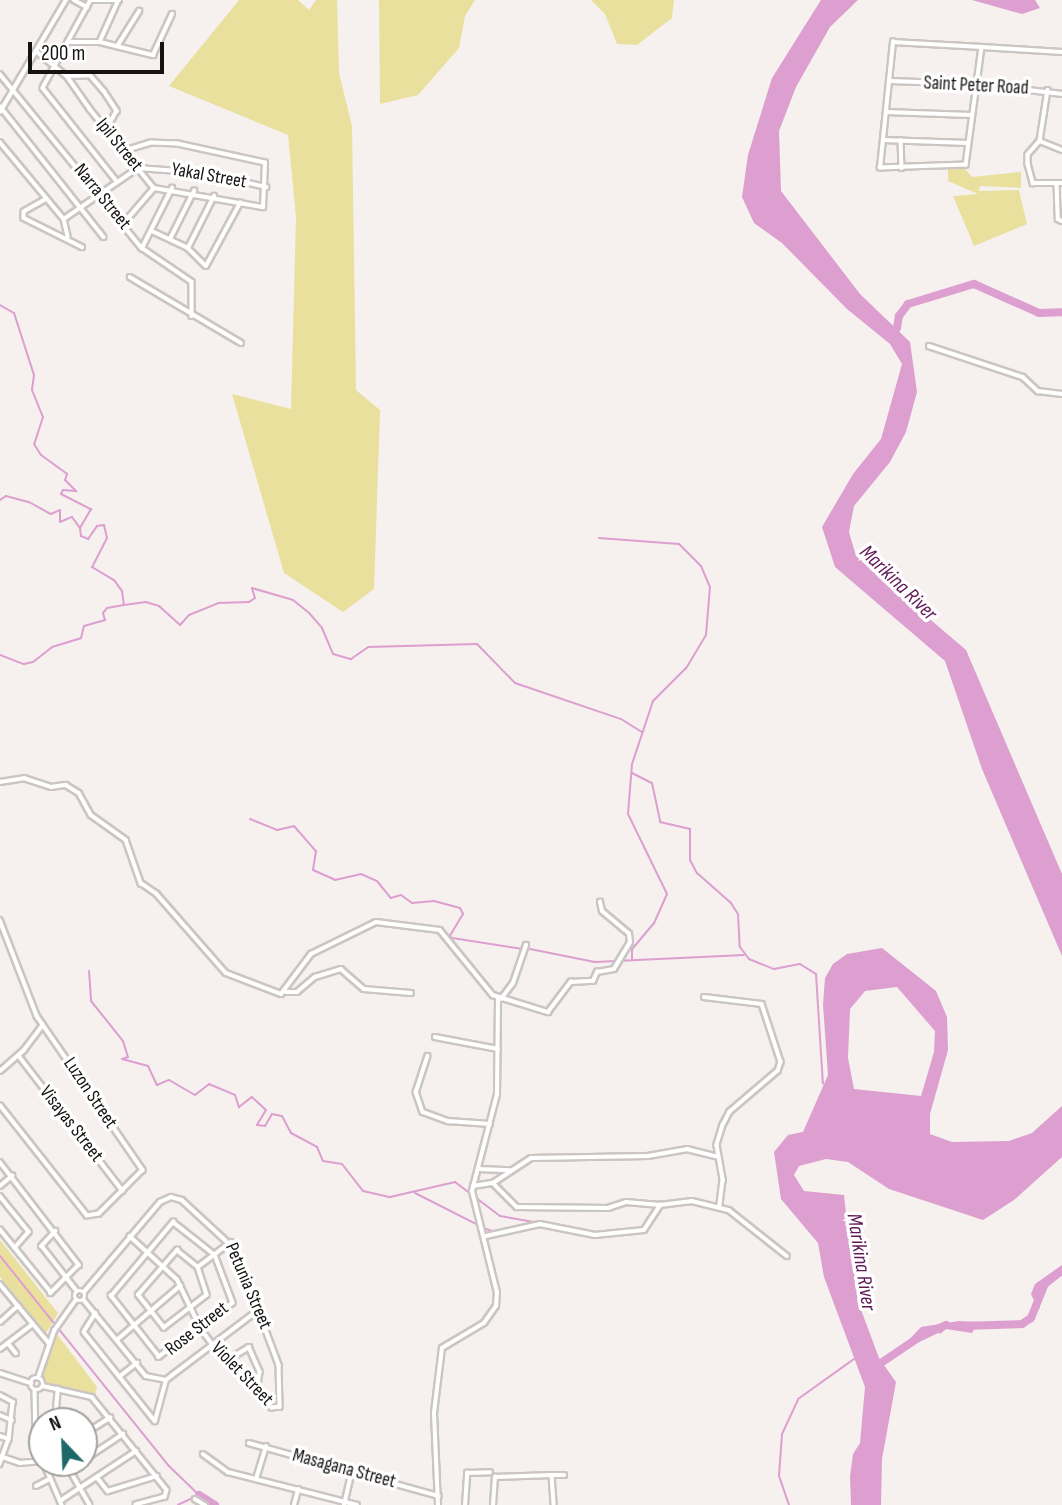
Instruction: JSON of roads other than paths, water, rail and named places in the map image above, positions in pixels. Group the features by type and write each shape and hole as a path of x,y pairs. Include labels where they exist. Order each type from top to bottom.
{"street":[{"path":"66,0 1,109 104,237"},
{"path":"74,0 87,7"},
{"path":"100,42 119,0 91,0 46,76 46,93 116,180"},
{"path":"118,45 139,11"},
{"path":"68,42 100,42 153,55 172,14"},
{"path":"982,47 966,165 880,168 893,42 982,47 1062,52"},
{"name":"Ipil Street","path":"36,51 67,76 154,188 194,191 262,208 266,187"},
{"name":"Narra Street","path":"0,74 15,88 142,248 192,282 192,316"},
{"path":"67,76 90,75 104,91 117,111 107,130"},
{"name":"Saint Peter Road","path":"890,81 976,84 1048,90 1062,94"},
{"path":"1048,90 1040,141 1028,155 1032,180 1060,183 1058,219 1062,221"},
{"path":"886,113 971,115"},
{"path":"883,140 968,143"},
{"path":"901,140 902,167"},
{"path":"1040,141 1062,150"},
{"path":"0,142 64,219 68,237"},
{"path":"124,151 151,143 177,144 266,164 266,187"},
{"path":"64,219 116,180 138,168"},
{"name":"Yakal Street","path":"138,168 205,173 266,187"},
{"path":"124,224 154,188"},
{"path":"142,248 172,188"},
{"path":"170,240 194,191"},
{"path":"188,248 214,197"},
{"path":"47,199 24,212 24,218 68,237 82,247"},
{"path":"152,231 188,248 206,266 240,203"},
{"path":"130,277 241,343"},
{"path":"929,346 1023,377 1038,391 1062,394"},
{"path":"0,782 23,778 51,787 66,785 79,793 86,810 126,839 141,884 156,893 226,973 286,992 297,992 315,977 341,969 364,989 411,993"},
{"path":"286,992 311,954 376,922 440,930 469,971 500,998 548,1012 571,982 593,981 599,971 614,969 631,938 602,911 600,902"},
{"name":"Luzon Street","path":"0,920 37,1016 143,1169 123,1191"},
{"path":"438,1505 434,1413 440,1388 441,1351 484,1324 496,1306 498,1287 473,1186 490,1124 500,998 512,985 527,945"},
{"path":"704,997 762,1004 781,1062 778,1071 729,1114 717,1145 723,1180 720,1205"},
{"path":"0,1071 19,1056 43,1025"},
{"path":"435,1037 498,1049"},
{"name":"Visayas Street","path":"19,1056 123,1191"},
{"path":"428,1056 416,1092 423,1112 448,1121 490,1124"},
{"path":"0,1107 91,1217 123,1191"},
{"path":"473,1186 493,1183 531,1158 582,1154 648,1156 687,1149 718,1157"},
{"path":"0,1162 56,1231 79,1265 56,1293 0,1230"},
{"path":"478,1169 510,1170"},
{"path":"0,1186 12,1176"},
{"path":"493,1183 517,1207 608,1208 626,1202 660,1205 692,1201 720,1205 787,1256"},
{"path":"0,1196 29,1232 15,1248"},
{"name":"Petunia Street","path":"84,1292 159,1202 171,1197 182,1200 232,1242 260,1309 279,1365 280,1407"},
{"path":"486,1236 540,1224 595,1235 644,1230 660,1205"},
{"name":"Rose Street","path":"173,1222 215,1255 233,1303 159,1357 111,1296 146,1250 173,1222"},
{"path":"56,1231 42,1246 77,1291 84,1292 84,1300 150,1378 166,1380"},
{"name":"Violet Street","path":"130,1237 163,1265 180,1286 200,1328 225,1361 272,1408 280,1407"},
{"path":"198,1267 232,1242"},
{"path":"177,1250 198,1267 207,1295 190,1311 164,1328 149,1313 138,1295 177,1250"},
{"path":"0,1284 49,1343"},
{"path":"118,1339 180,1286"},
{"path":"0,1295 5,1291"},
{"path":"31,1383 38,1378 54,1331 76,1300 77,1291"},
{"path":"76,1300 84,1300"},
{"path":"0,1322 18,1306"},
{"path":"96,1313 83,1330 157,1421 166,1380 260,1309"},
{"path":"0,1349 33,1324"},
{"path":"8,1343 16,1353"},
{"path":"225,1361 249,1347 259,1370 257,1391"},
{"path":"119,1377 137,1363"},
{"path":"0,1373 31,1383 34,1390 34,1407"},
{"path":"38,1378 43,1386"},
{"path":"34,1390 43,1386 92,1397 157,1476 167,1494 136,1505"},
{"path":"56,1407 58,1389"},
{"path":"0,1395 13,1401 9,1439 0,1464"},
{"path":"0,1415 12,1420"},
{"path":"98,1425 110,1418"},
{"path":"98,1451 124,1434"},
{"path":"0,1436 9,1439"},
{"name":"Masagana Street","path":"249,1443 439,1496"},
{"path":"256,1480 266,1447"},
{"path":"98,1476 136,1451"},
{"path":"203,1454 228,1472 357,1505"},
{"path":"1,1457 20,1463 28,1462"},
{"path":"345,1503 352,1471"},
{"path":"465,1505 467,1473 490,1472"},
{"path":"552,1475 554,1504"},
{"path":"493,1505 495,1477 564,1475"},
{"path":"47,1477 61,1503 97,1477 108,1491 157,1476"},
{"path":"73,1477 90,1505"},
{"path":"36,1486 48,1480"},
{"path":"294,1505 298,1490"},
{"path":"195,1499 205,1505"}],"waterway":[{"path":"897,328 899,316 908,304 974,284 1039,313 1062,312"},
{"path":"0,305 14,313 34,375 32,390 43,417 34,444 41,455 67,474 65,480 76,491 63,490 61,494 91,509 80,528 81,536 88,539 97,526 104,525 107,538 92,567 114,580 122,591 124,605 146,602 159,606 180,625 189,615 218,603 249,602 255,598 252,588 293,600 322,628 333,654 351,659 368,647 477,644 515,683 621,719 642,732"},
{"path":"0,500 6,496 29,502 51,514 60,510 60,522 72,517 80,528"},
{"path":"599,538 679,544 701,566 710,587 706,635 686,668 653,701 632,764 628,814 667,894 654,923 632,949 632,959"},
{"path":"0,655 24,664 33,662 52,647 81,638 84,626 105,620 103,613 107,608 124,605"},
{"path":"632,773 652,783 660,822 690,829 690,860 697,873 731,903 738,914 740,947 749,959 774,969 800,964 816,974 823,1084"},
{"path":"250,819 277,830 294,826 316,851 313,870 335,880 361,874 377,881 391,898 401,895 412,903 434,901 460,908 463,914 450,936 452,938 523,949"},
{"path":"530,949 595,962 744,955"},
{"path":"89,971 91,1001 123,1041 128,1057 122,1059 148,1066 157,1085 169,1080 195,1095 209,1084 235,1095 239,1107 252,1097 266,1110 257,1125 265,1126 272,1114 282,1116 291,1133 317,1147 323,1161 342,1164 363,1191 390,1197 455,1182 500,1216 539,1223"},
{"path":"415,1193 478,1225"},
{"path":"551,1224 566,1227"},
{"path":"483,1228 496,1232"},
{"path":"0,1256 169,1466 199,1495 178,1505"},
{"path":"962,1326 1022,1324 1031,1318 1045,1284 1062,1270"},
{"path":"875,1367 918,1338 946,1325"},
{"path":"789,1505 779,1476 782,1434 798,1399 854,1359"},
{"path":"199,1495 215,1505"}],"water label":[{"name":"Marikina River","path":"898,583"},
{"name":"Marikina River","path":"861,1262"}]}
